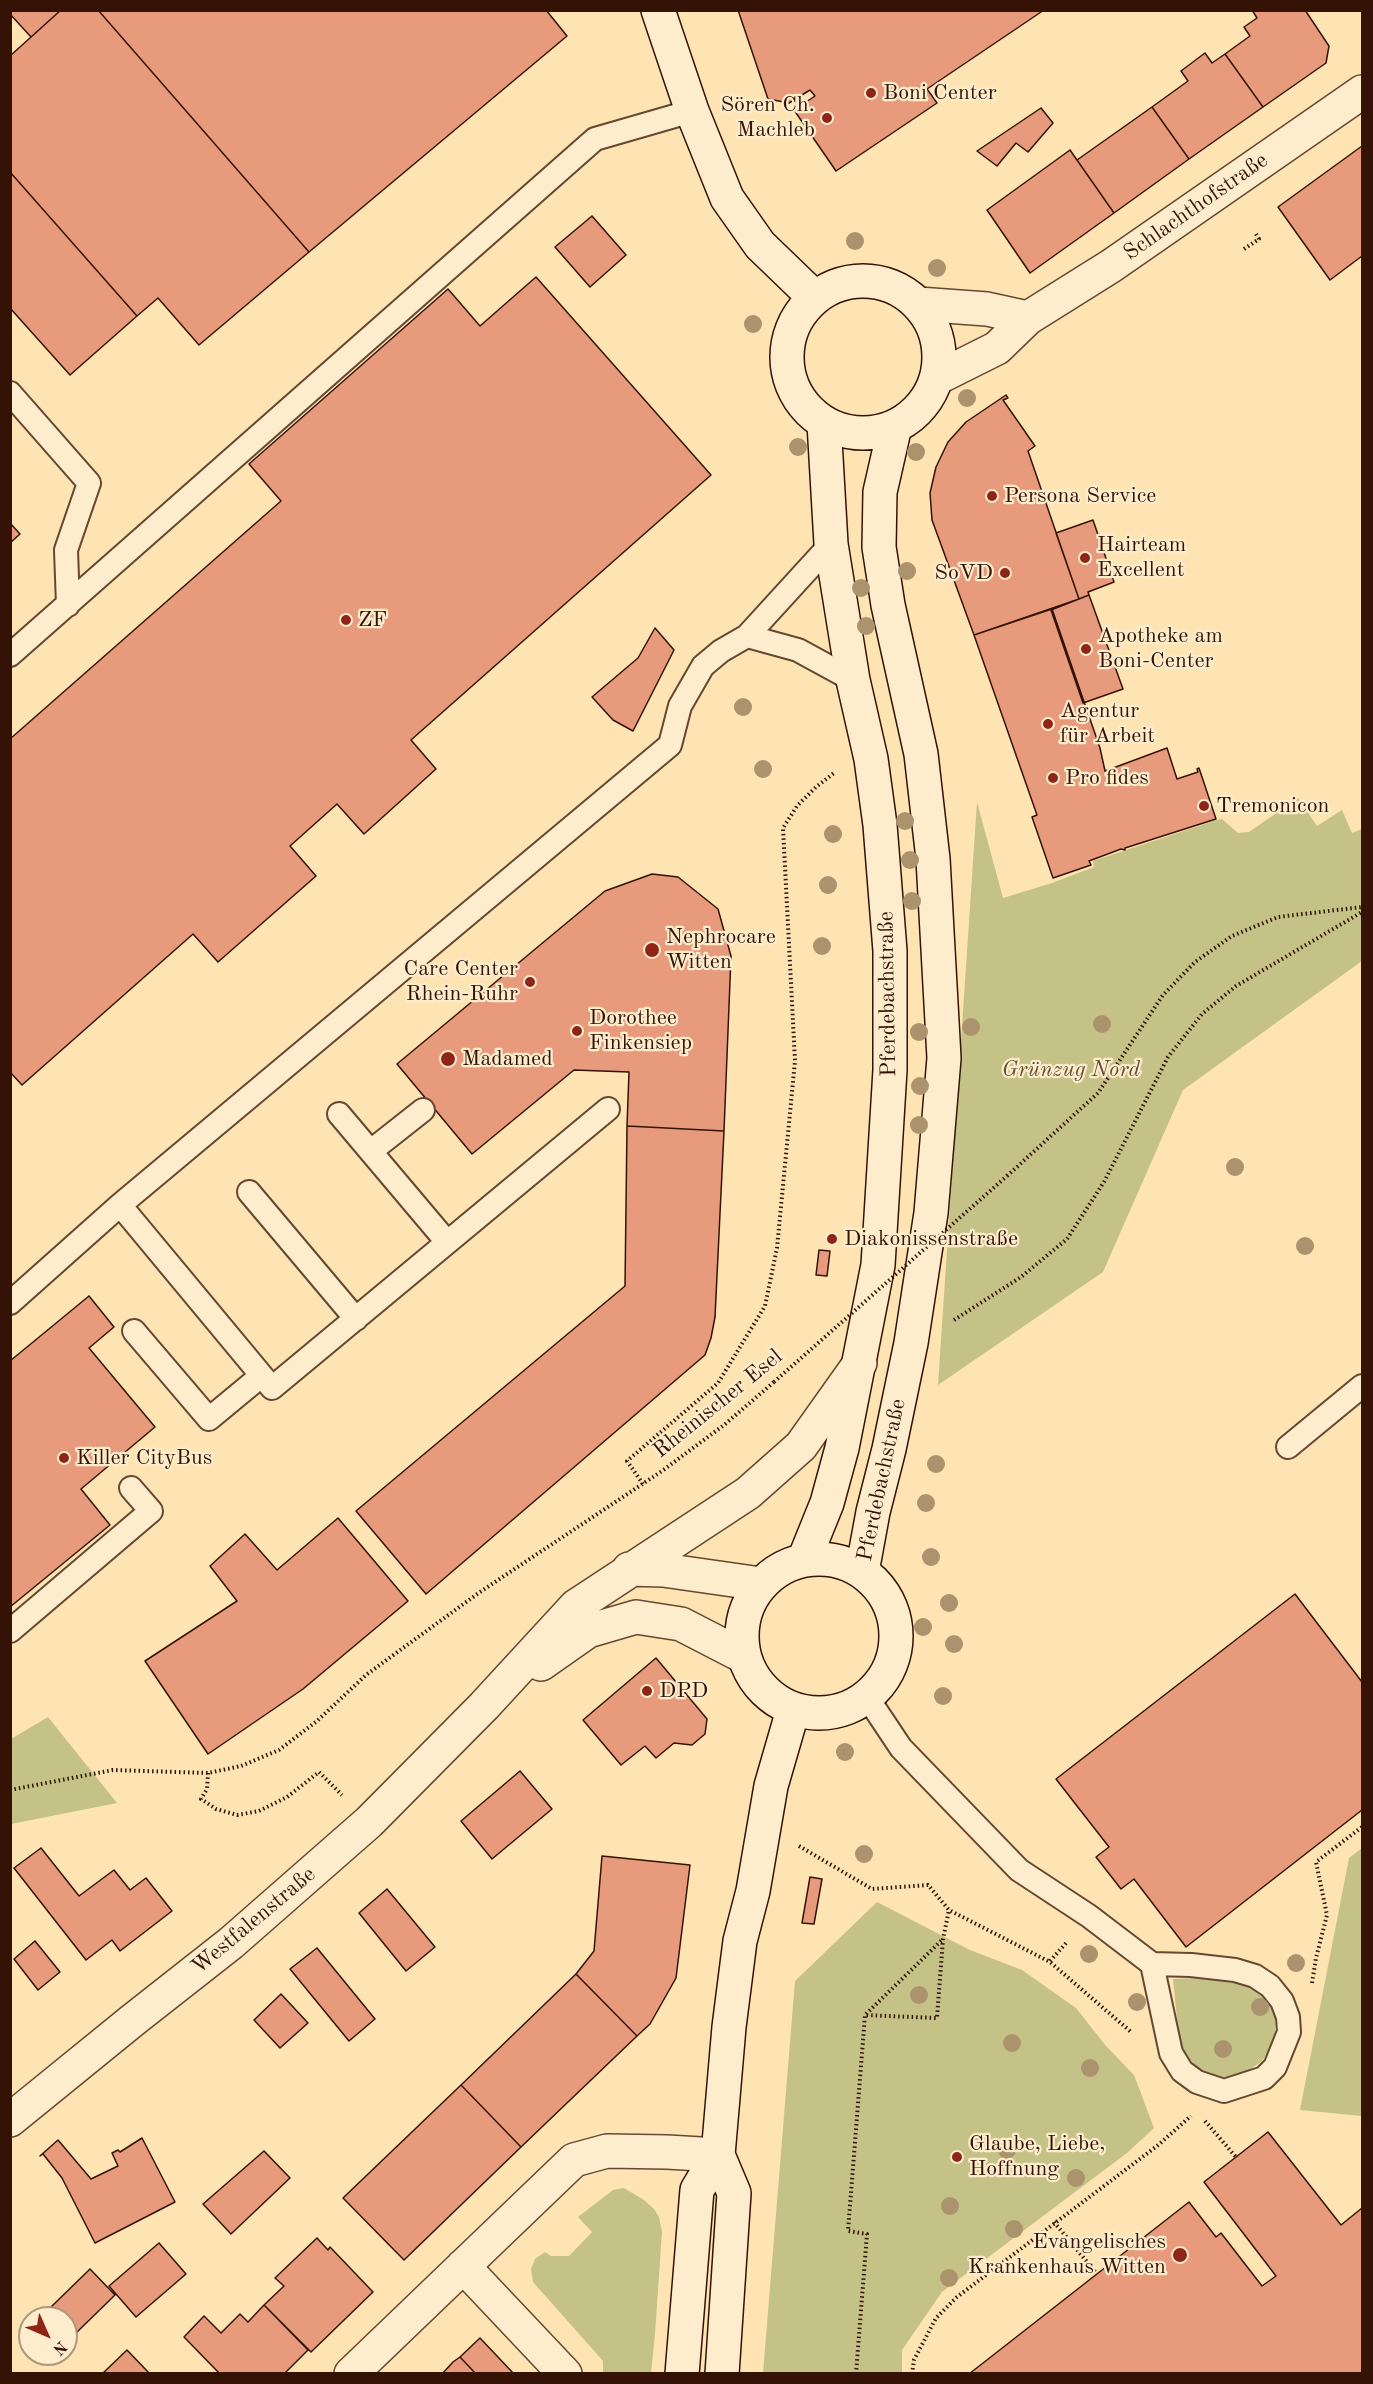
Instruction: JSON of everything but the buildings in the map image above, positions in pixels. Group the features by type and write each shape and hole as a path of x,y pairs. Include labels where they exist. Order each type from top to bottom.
{"main road":[{"path":"658,10 692,111 727,198 760,245 815,298"},
{"name":"Schlachthofstraße","path":"937,378 997,348 1028,318 1111,266 1362,92"},
{"path":"860,281 877,282 899,290 918,304 933,326 939,351 937,378 928,398 914,414 896,426 878,432 860,433 842,430 825,423 804,406 794,389 787,364 788,346 793,328 802,312 815,298 844,283 860,281"},
{"path":"918,304 987,309 1028,318"},
{"name":"Pferdebachstraße","path":"804,1560 833,1481 860,1363 878,1265 890,1070 890,951 880,825 871,759 853,680 831,544 825,423"},
{"name":"Pferdebachstraße","path":"862,1572 911,1343 931,1213 944,1058 933,860 921,754 888,604 879,547 880,492 896,426"},
{"name":"Westfalenstraße","path":"10,2120 231,1944 369,1822 484,1706 576,1606 629,1569 748,1493 801,1446 860,1363"},
{"path":"824,1559 844,1563 862,1572 880,1588 892,1609 897,1634 894,1657 883,1680 867,1697 844,1710 818,1714 793,1710 771,1698 754,1679 743,1656 741,1630 747,1606 761,1584 788,1565 804,1560 824,1559"},
{"path":"629,1569 663,1570 761,1584"},
{"name":"Westfalenstraße","path":"484,1706 588,1631 636,1617 681,1624 743,1656"},
{"path":"682,2373 697,2190 718,2155 729,2027 740,1941 753,1891 771,1786 793,1710"},
{"path":"351,2373 574,2160 607,2151 718,2155"},
{"path":"718,2155 734,2193 722,2373"},
{"path":"463,2266 565,2373"}],"lane":[{"path":"10,655 595,139 692,111"},
{"path":"10,393 89,483 66,550 68,604"},
{"path":"10,1303 120,1205 670,746 680,705 703,666 721,651 747,636 831,544"},
{"path":"747,636 798,650 853,680"},
{"path":"120,1205 272,1388 608,1109"},
{"path":"371,1151 423,1110"},
{"path":"339,1114 447,1242"},
{"path":"249,1192 356,1319"},
{"path":"134,1331 209,1419 261,1376"},
{"path":"1288,1447 1362,1386"},
{"path":"10,1631 151,1511 131,1488"},
{"path":"867,1697 901,1748 1018,1870 1089,1917 1152,1964 1191,1965 1235,1970 1255,1976 1270,1986 1282,2001 1288,2017 1289,2032 1275,2067 1264,2078 1224,2091 1197,2082 1182,2071 1171,2053 1152,1964"}],"path":[{"path":"1244,249 1259,239 1252,229"},
{"path":"643,1484 627,1461 718,1383 765,1306 770,1283 777,1248 795,1061 783,828 797,806 816,787 833,774 871,759"},
{"name":"Rheinischer Esel","path":"10,1790 113,1770 208,1773 240,1766 279,1750 317,1721 366,1676 414,1640 480,1592 643,1484 724,1425 1098,1094 1163,995 1196,962 1232,936 1278,917 1362,907"},
{"path":"911,1343 977,1307 1021,1277 1066,1239 1104,1182 1168,1057 1202,1014 1236,986 1362,912"},
{"path":"208,1773 207,1789 201,1798 216,1809 237,1815 259,1811 287,1797 319,1772 369,1822"},
{"path":"765,1826 872,1889 928,1885 949,1910 1050,1962 1130,2031 1137,2040"},
{"path":"1289,2032 1306,2030 1316,1958 1327,1915 1316,1862 1362,1827"},
{"path":"866,2015 937,2018 943,1939 949,1910"},
{"path":"856,2373 867,2234 848,2231 866,2015 943,1939"},
{"path":"1197,2082 1197,2111 1236,2157"},
{"path":"912,2373 914,2360 936,2318 957,2297 1158,2146 1197,2111"},
{"path":"1054,2222 1097,2274"}],"green space":[{"name":"Grünzug Nord","path":"1298,798 1317,826 1342,810 1352,833 1362,829 1362,961 1183,1090 1103,1272 938,1385 977,802 1003,898 1094,867 1093,861 1217,820 1222,819 1238,833 1249,832"},
{"path":"48,1717 117,1803 11,1824 11,1739"},
{"path":"1362,1848 1362,2116 1300,2110 1349,1858"},
{"path":"877,1902 970,1950 1022,1970 1076,2008 1106,2046 1134,2075 1154,2128 1127,2153 942,2292 902,2350 902,2373 763,2373 795,1981"},
{"path":"1228,1977 1258,1987 1276,2016 1274,2043 1261,2062 1238,2077 1214,2077 1195,2065 1183,2051 1178,2029 1173,1979"},
{"path":"624,2188 654,2209 659,2217 662,2232 651,2373 603,2373 603,2361 533,2282 531,2269 535,2259 545,2252 551,2256 569,2256 592,2232 578,2217 613,2190"}],"place":[{"name":"Boni Center","path":"871,93"},
{"name":"Sören Ch. Machleb","path":"827,118"},
{"name":"Persona Service","path":"992,496"},
{"name":"Hairteam Excellent","path":"1085,558"},
{"name":"SoVD","path":"1005,573"},
{"name":"ZF","path":"346,620"},
{"name":"Apotheke am Boni-Center","path":"1086,649"},
{"name":"Agentur für Arbeit","path":"1048,724"},
{"name":"Pro fides","path":"1053,778"},
{"name":"Tremonicon","path":"1204,806"},
{"name":"Nephrocare Witten","path":"652,950"},
{"name":"Care Center Rhein-Ruhr","path":"530,982"},
{"name":"Dorothee Finkensiep","path":"577,1031"},
{"name":"Madamed","path":"448,1059"},
{"name":"Diakonissenstraße","path":"832,1239"},
{"name":"Killer CityBus","path":"64,1458"},
{"name":"DPD","path":"647,1691"},
{"name":"Glaube, Liebe, Hoffnung","path":"957,2157"},
{"name":"Evangelisches Krankenhaus Witten","path":"1180,2255"}]}
